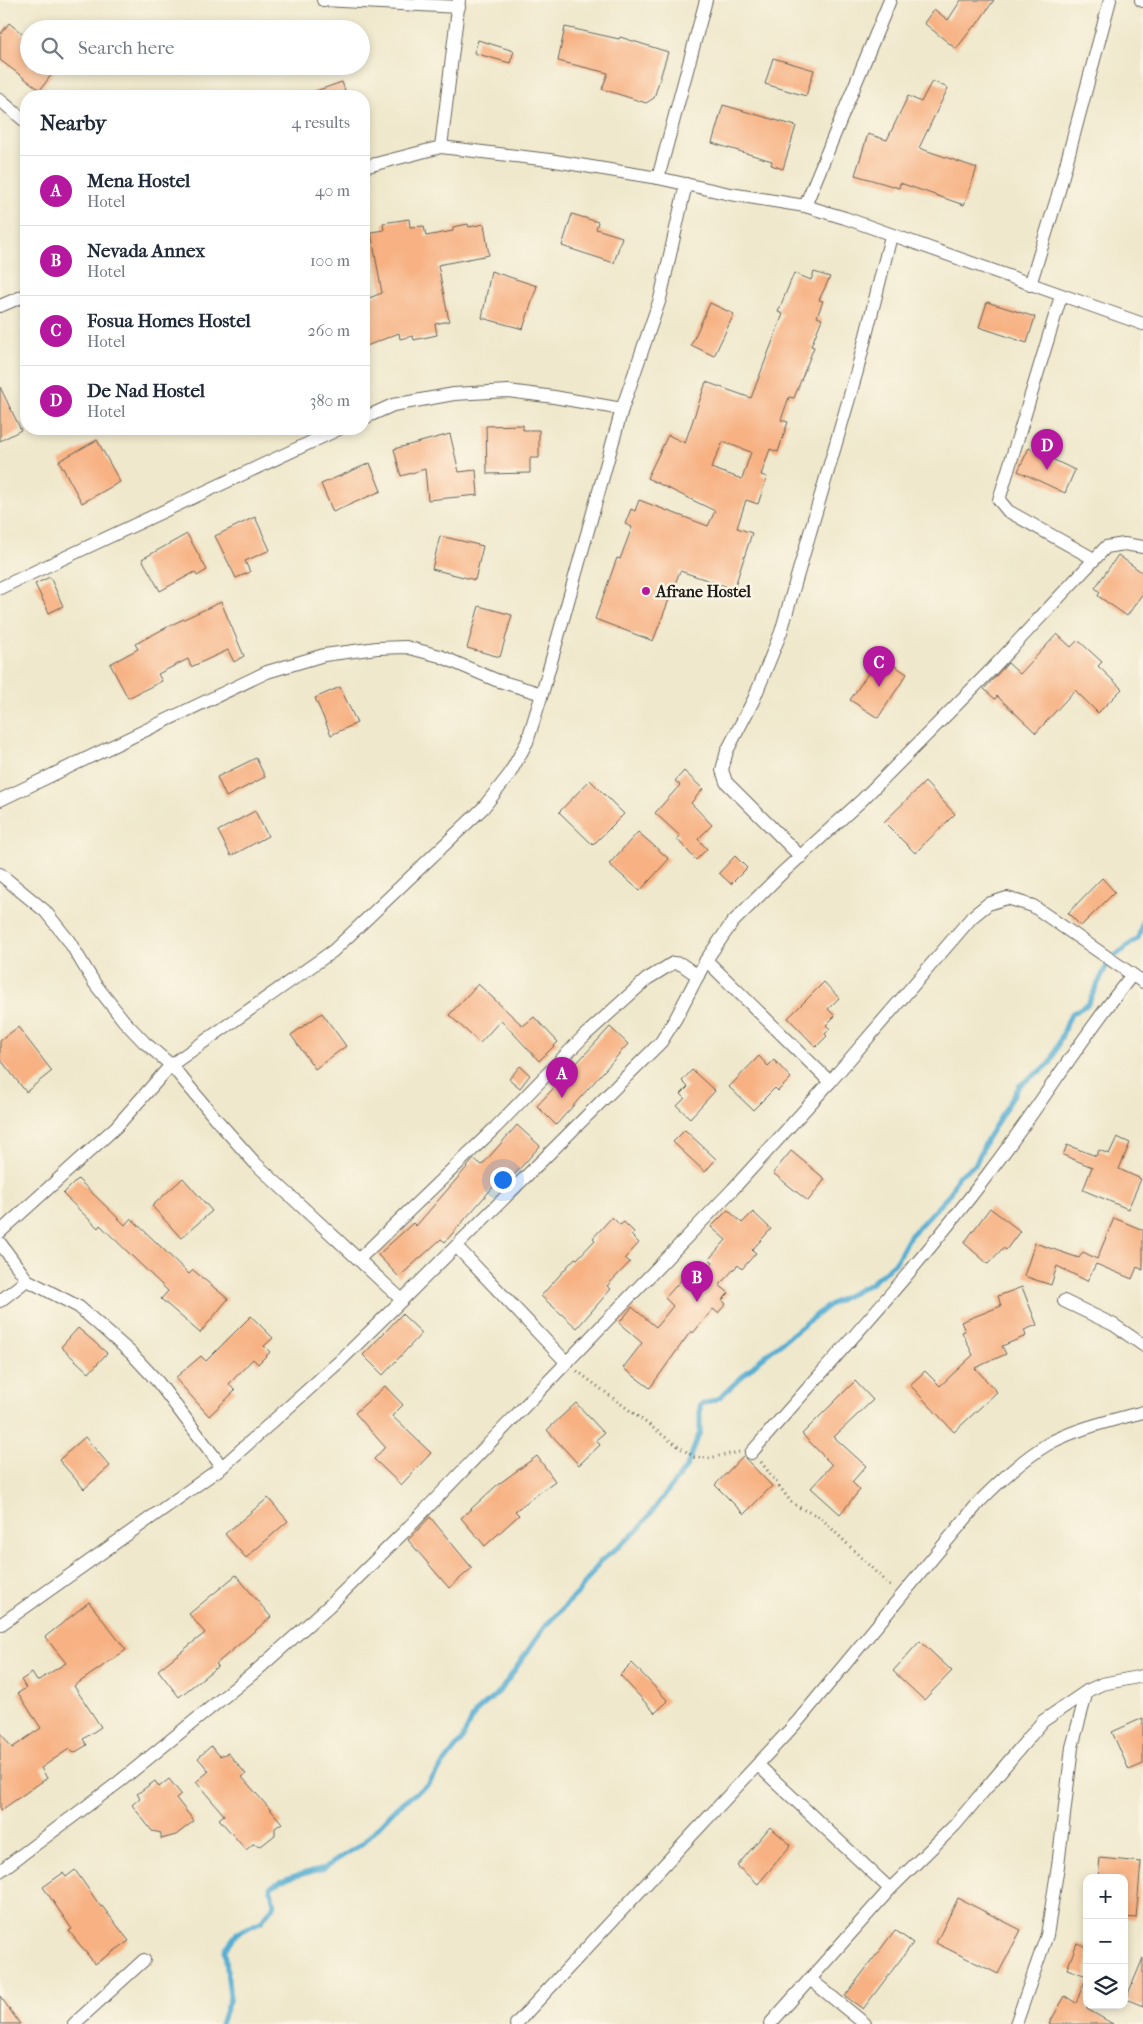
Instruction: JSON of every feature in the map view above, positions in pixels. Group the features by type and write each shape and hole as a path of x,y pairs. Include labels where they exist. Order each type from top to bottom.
{"street":[{"path":"323,0 459,4 441,146"},
{"path":"658,178 706,0"},
{"path":"805,206 890,0"},
{"path":"1030,285 1057,198 1110,0"},
{"path":"0,100 20,117"},
{"path":"370,165 441,146 549,160 658,178 730,194 805,206 1143,324"},
{"path":"0,1232 116,1127 171,1065 333,951 483,808 509,775 527,742 542,694 622,408 660,298 686,184"},
{"path":"801,857 726,782 722,770 727,751 754,699 781,632 857,371 891,236"},
{"path":"1061,296 999,500 1008,511 1094,559"},
{"path":"0,306 20,298"},
{"path":"370,415 393,405 454,394 508,392 622,408"},
{"path":"0,588 326,435"},
{"path":"0,1626 222,1467 340,1361 660,1042 676,1018 706,960 732,923 862,800 983,677 1106,546 1124,544 1143,547"},
{"path":"0,800 267,672 324,654 406,647 440,656 496,680 542,694"},
{"path":"0,874 45,911 69,941 95,984 124,1021 144,1042 171,1065 255,1163 402,1300"},
{"path":"0,1871 119,1782 271,1658 330,1605 405,1531 733,1189 830,1082 972,917 988,904 1007,898 1033,906 1137,979 1097,1018 989,1173 934,1244 751,1452"},
{"path":"706,960 830,1082"},
{"path":"359,1259 496,1127 583,1037 648,979 673,963 681,964 698,976"},
{"path":"0,1243 27,1280 79,1307 131,1353 158,1382 222,1467"},
{"path":"457,1246 567,1363"},
{"path":"0,1300 27,1280"},
{"path":"1064,1302 1114,1325 1143,1345"},
{"path":"516,2024 798,1721 980,1501 1014,1469 1049,1443 1099,1423 1143,1412"},
{"path":"770,2024 890,1889 955,1825 1043,1721 1087,1691 1102,1684 1143,1676"},
{"path":"1016,2024 1047,1936 1058,1866 1072,1747 1087,1691"},
{"path":"758,1765 890,1889"},
{"path":"74,2024 144,1960"},
{"path":"810,1979 865,2024"}],"path":[{"path":"567,1363 694,1456 708,1458 745,1450 751,1452 768,1469 791,1502 802,1510 820,1517 901,1598"}],"building":[{"path":"961,0 994,0 975,27 956,49 924,23 934,9 948,20"},
{"path":"9,23 20,32 20,75 0,60 0,35"},
{"path":"565,27 619,39 620,37 668,52 654,98 646,103 602,89 608,73 558,61"},
{"path":"478,40 514,51 510,63 474,53"},
{"path":"773,58 814,70 806,96 765,84"},
{"path":"20,75 51,75 40,90"},
{"path":"932,81 948,88 919,148 977,168 964,205 900,183 899,188 855,175 868,134 887,140 908,96 921,102"},
{"path":"342,82 345,90 319,90"},
{"path":"723,105 796,126 783,169 771,165 772,161 712,143"},
{"path":"572,214 598,222 596,229 622,237 614,263 562,246"},
{"path":"409,219 410,227 424,226 426,236 453,231 453,227 468,224 469,227 484,224 489,255 438,265 449,321 435,324 437,335 414,340 413,336 400,339 399,333 370,345 370,298 382,293 371,232 384,230 383,223"},
{"path":"491,271 537,286 523,329 482,318"},
{"path":"814,272 830,277 819,300 823,301 817,317 822,319 811,346 814,347 794,398 789,397 781,420 788,422 778,452 770,449 761,475 767,477 758,504 746,500 737,528 752,533 734,589 680,571 653,641 595,619 617,558 620,559 632,527 625,524 631,509 635,511 639,500 708,526 715,511 647,478 668,435 685,443 706,382 751,398 783,314 778,312 794,273 811,280","holes":["723,442 751,452 742,479 711,468"]},
{"path":"987,302 1035,317 1027,343 979,327"},
{"path":"710,303 734,314 714,356 691,345"},
{"path":"0,387 20,431 0,441"},
{"path":"523,425 523,430 539,430 539,458 530,458 530,473 487,474 486,426"},
{"path":"450,434 459,472 476,470 478,495 428,500 425,469 401,476 394,449"},
{"path":"97,440 120,482 82,503 59,461"},
{"path":"1029,448 1075,470 1065,493 1018,471"},
{"path":"370,463 381,491 333,512 321,484"},
{"path":"255,517 270,550 245,561 250,572 236,578 215,536"},
{"path":"187,534 207,570 197,576 195,572 160,591 142,559"},
{"path":"440,536 483,546 475,580 432,569"},
{"path":"1118,555 1143,573 1143,593 1127,616 1098,596 1100,592 1095,588"},
{"path":"50,577 63,606 49,613 35,584"},
{"path":"221,602 244,656 234,662 228,650 191,667 188,659 158,674 162,681 128,698 110,664 138,649 135,644"},
{"path":"479,606 512,615 500,657 467,648"},
{"path":"1057,634 1071,647 1078,640 1102,662 1098,666 1122,689 1098,713 1075,690 1036,733 997,696 995,699 984,689 1008,663 1020,674"},
{"path":"880,656 907,674 878,718 850,700"},
{"path":"340,687 357,723 331,735 315,698"},
{"path":"256,758 265,777 226,797 217,777"},
{"path":"684,771 703,789 691,803 712,825 698,839 707,849 696,860 677,839 680,836 655,813 680,785 675,781"},
{"path":"590,780 624,814 593,845 559,812"},
{"path":"925,782 955,814 915,853 884,822"},
{"path":"255,811 268,836 231,856 218,831"},
{"path":"638,832 669,859 640,891 609,864"},
{"path":"735,856 747,868 731,884 719,873"},
{"path":"1102,878 1115,892 1081,926 1068,913"},
{"path":"824,982 839,998 828,1009 835,1016 826,1025 830,1029 825,1034 827,1036 816,1047 788,1018"},
{"path":"478,984 523,1026 534,1017 558,1042 539,1061 501,1020 480,1043 449,1015"},
{"path":"322,1013 346,1046 315,1069 291,1035"},
{"path":"18,1027 52,1071 26,1092 0,1059 0,1041"},
{"path":"610,1027 628,1044 556,1125 537,1106"},
{"path":"759,1056 768,1066 774,1060 791,1078 778,1091 775,1088 753,1110 729,1087"},
{"path":"520,1066 530,1075 520,1088 509,1079"},
{"path":"692,1070 715,1091 690,1118 677,1106 685,1098 681,1094 688,1087 682,1081"},
{"path":"517,1125 540,1146 514,1175 508,1170 445,1242 441,1239 399,1277 378,1255 413,1223 416,1226 474,1159 482,1165"},
{"path":"685,1130 716,1159 705,1172 673,1142"},
{"path":"1117,1137 1130,1143 1119,1169 1141,1179 1128,1209 1083,1190 1092,1167 1063,1155 1067,1145 1096,1156 1099,1150 1109,1154"},
{"path":"791,1151 825,1179 808,1201 773,1173"},
{"path":"183,1178 212,1211 181,1238 152,1206"},
{"path":"78,1179 125,1225 131,1218 189,1274 193,1270 228,1299 200,1333 161,1299 168,1291 100,1225 98,1228 63,1194"},
{"path":"990,1208 1020,1231 1006,1250 1003,1248 988,1264 964,1243"},
{"path":"728,1210 742,1223 753,1212 771,1229 752,1250 756,1253 742,1269 738,1265 719,1285 729,1293 722,1300 726,1304 718,1313 713,1309 693,1333 691,1331 650,1388 623,1368 642,1343 619,1323 632,1307 656,1327 673,1306 665,1298 684,1277 693,1284 713,1262 709,1259 726,1240 711,1227"},
{"path":"612,1217 620,1225 624,1222 634,1232 631,1235 639,1243 625,1258 630,1262 607,1286 611,1289 577,1328 541,1296 575,1258 577,1259 595,1240 593,1238"},
{"path":"1114,1218 1143,1230 1143,1270 1137,1267 1132,1279 1096,1264 1087,1281 1057,1266 1051,1285 1024,1276 1035,1243 1079,1258 1083,1252 1097,1259"},
{"path":"1022,1287 1037,1325 1024,1330 1026,1336 1002,1346 1006,1354 975,1368 997,1392 954,1432 910,1385 925,1371 940,1386 973,1355 962,1332 965,1331 961,1322 1001,1306 998,1296"},
{"path":"402,1314 422,1333 383,1375 363,1355"},
{"path":"251,1316 273,1338 264,1346 270,1352 258,1364 253,1359 229,1384 235,1391 209,1416 175,1378 201,1356 206,1361"},
{"path":"78,1328 107,1353 89,1373 61,1347"},
{"path":"855,1381 873,1400 834,1437 866,1466 852,1482 860,1490 840,1514 811,1488 832,1465 802,1434"},
{"path":"385,1386 403,1405 392,1416 431,1453 401,1485 374,1459 385,1447 355,1413"},
{"path":"576,1403 604,1433 596,1440 600,1445 579,1465 547,1430"},
{"path":"85,1437 110,1466 84,1489 59,1460"},
{"path":"537,1456 555,1481 515,1511 519,1515 485,1546 461,1518 496,1486"},
{"path":"743,1456 772,1486 744,1514 715,1485"},
{"path":"268,1498 288,1521 246,1558 225,1534"},
{"path":"430,1517 472,1568 449,1588 408,1540"},
{"path":"236,1575 271,1617 216,1664 218,1666 179,1697 158,1670 205,1633 189,1614"},
{"path":"89,1602 126,1650 74,1686 101,1727 83,1739 87,1745 74,1753 69,1749 41,1768 47,1778 0,1811 0,1732 12,1748 41,1728 18,1693 26,1688 21,1680 32,1673 37,1681 66,1663 45,1637"},
{"path":"920,1641 952,1671 924,1700 893,1671"},
{"path":"632,1663 668,1701 655,1713 620,1675"},
{"path":"1143,1718 1143,1764 1129,1770 1112,1732"},
{"path":"211,1746 220,1756 228,1753 246,1774 242,1777 282,1823 275,1828 275,1835 261,1846 253,1844 246,1850 219,1819 224,1815 196,1782 209,1771 198,1758"},
{"path":"169,1779 181,1794 176,1798 194,1821 176,1835 161,1839 161,1833 152,1831 132,1805 140,1798 137,1794 155,1781 159,1787"},
{"path":"770,1827 791,1845 758,1884 737,1866"},
{"path":"1100,1858 1141,1862 1136,1918 1128,1917 1128,1874 1098,1874"},
{"path":"75,1870 101,1907 129,1941 95,1964 69,1931 72,1929 43,1887 63,1873 66,1877"},
{"path":"958,1898 1021,1930 998,1974 936,1943"},
{"path":"895,1930 913,1943 863,2009 845,1996"},
{"path":"1077,1943 1083,1945 1083,1975 1067,1969"},
{"path":"1143,1958 1143,2006 1128,2000 1128,1994"},
{"path":"1083,1986 1083,2009 1087,2009 1113,2024 1049,2024 1065,1996 1076,2003"},
{"path":"0,1996 20,2024 0,2024"}],"waterway":[{"path":"1115,956 1138,938 1143,920"},
{"path":"221,2024 230,1998 225,1950 237,1933 262,1921 274,1905 270,1887 288,1878 324,1868 363,1843 397,1807 428,1784 461,1741 475,1713 501,1690 544,1627 578,1593 600,1562 638,1530 687,1466 700,1432 700,1405 719,1398 761,1359 829,1305 870,1284 895,1263 910,1236 949,1195 958,1176 975,1165 987,1139 1020,1085 1050,1064 1071,1014 1088,1004 1107,965"}],"place":[{"name":"De Nad Hostel","path":"1047,470"},
{"name":"Afrane Hostel","path":"646,591"},
{"name":"Fosua Homes Hostel","path":"879,687"},
{"name":"Mena Hostel","path":"562,1098"},
{"name":"Nevada Annex","path":"697,1302"}]}
